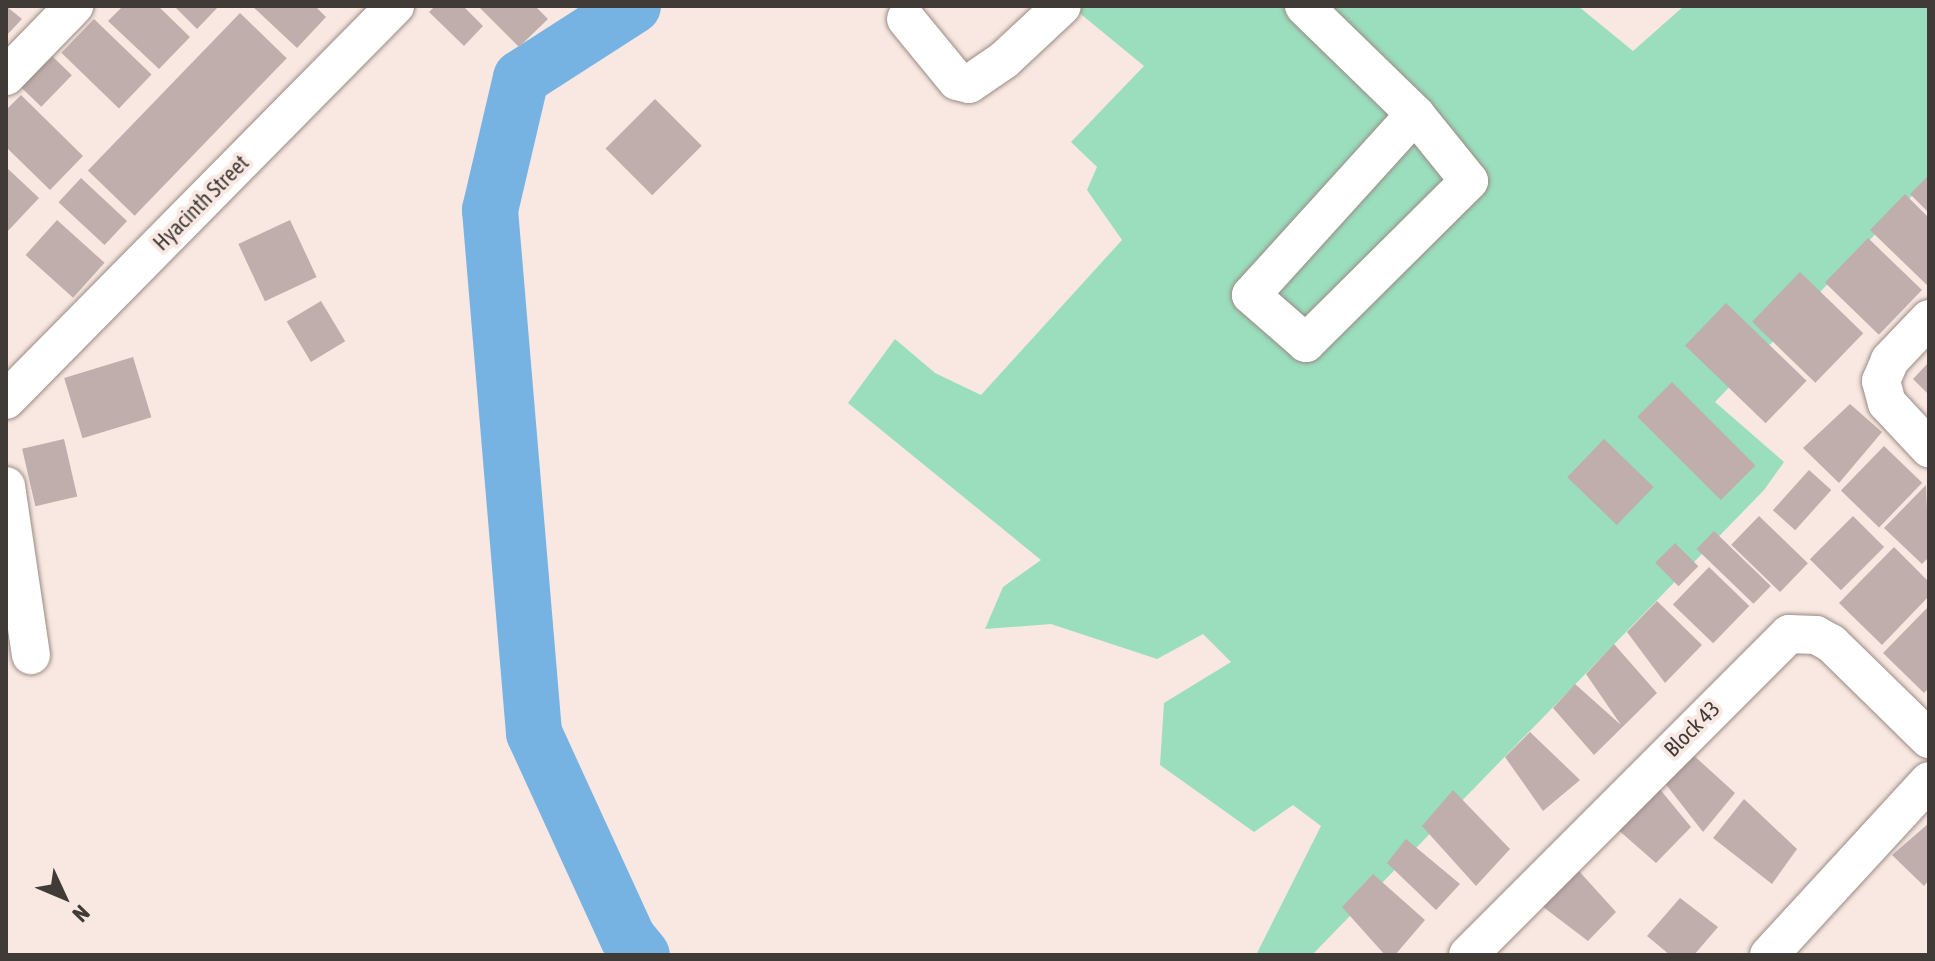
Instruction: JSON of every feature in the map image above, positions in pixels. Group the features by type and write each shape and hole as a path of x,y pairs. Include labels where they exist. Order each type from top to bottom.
{"street":[{"path":"6,76 74,6"},
{"name":"Hyacinth Street","path":"6,400 395,6"},
{"path":"906,19 957,81 969,84 1004,60 1062,6"},
{"path":"1304,6 1415,114 1469,181 1306,343 1251,295 1415,114"},
{"path":"1929,319 1890,360 1881,381 1887,403 1929,448"},
{"path":"6,486 31,655"},
{"name":"Block 43","path":"1468,955 1789,634 1816,635 1832,644 1929,739"},
{"path":"1769,955 1929,781"}],"green space":[{"path":"1071,6 1578,6 1633,51 1684,6 1929,6 1929,178 1715,402 1784,462 1764,490 1312,955 1256,955 1321,826 1293,805 1254,832 1160,765 1164,703 1231,662 1203,634 1157,659 1051,624 985,629 1003,587 1041,560 848,403 895,339 935,373 981,395 1122,240 1087,190 1097,167 1071,142 1144,66"}],"building":[{"path":"6,6 22,19 6,36"},
{"path":"123,6 158,6 190,37 159,69 108,21"},
{"path":"174,6 219,6 197,29"},
{"path":"252,6 315,6 326,17 297,48"},
{"path":"435,6 463,6 483,26 464,46 429,12"},
{"path":"478,6 535,6 548,19 519,47"},
{"path":"240,13 287,58 135,216 88,171"},
{"path":"94,19 152,75 119,108 61,53"},
{"path":"51,55 72,75 41,107 20,87"},
{"path":"21,95 83,156 50,190 6,147 6,110"},
{"path":"655,99 702,146 652,195 606,148"},
{"path":"6,167 39,198 6,233"},
{"path":"1929,175 1929,213 1910,194"},
{"path":"81,178 127,221 105,245 58,202"},
{"path":"1905,194 1929,218 1929,287 1870,230"},
{"path":"57,220 105,263 73,298 26,255"},
{"path":"290,220 317,277 265,301 238,244"},
{"path":"1868,238 1922,290 1879,335 1825,283"},
{"path":"1800,272 1863,333 1815,383 1752,322"},
{"path":"321,301 345,341 311,362 287,322"},
{"path":"1726,303 1807,381 1766,423 1685,345"},
{"path":"133,357 151,417 83,438 64,378"},
{"path":"1929,362 1929,395 1913,379"},
{"path":"1672,382 1755,465 1721,500 1637,417"},
{"path":"1850,404 1882,432 1839,483 1803,448"},
{"path":"64,439 77,496 35,506 22,449"},
{"path":"1604,439 1654,487 1617,525 1567,477"},
{"path":"1884,446 1922,483 1879,527 1841,491"},
{"path":"1809,470 1831,490 1795,530 1773,510"},
{"path":"1926,485 1929,557 1922,564 1884,528"},
{"path":"1759,516 1808,563 1780,592 1731,545"},
{"path":"1853,516 1884,547 1841,590 1810,559"},
{"path":"1714,531 1771,586 1753,604 1697,549"},
{"path":"1675,543 1698,566 1679,586 1655,563"},
{"path":"1894,547 1929,582 1929,596 1882,645 1839,603"},
{"path":"1709,567 1749,606 1713,643 1673,604"},
{"path":"1657,601 1702,645 1665,683 1627,632"},
{"path":"1929,606 1929,688 1924,693 1883,653"},
{"path":"1614,644 1657,693 1594,755 1553,708 1575,684 1621,725 1586,674"},
{"path":"1530,732 1580,780 1543,811 1505,757"},
{"path":"1680,743 1735,793 1703,832 1657,773"},
{"path":"1649,776 1691,827 1656,863 1608,821"},
{"path":"1453,790 1510,849 1476,886 1422,826"},
{"path":"1744,799 1797,849 1772,884 1713,838"},
{"path":"1929,823 1929,880 1924,886 1892,855"},
{"path":"1406,839 1460,884 1436,910 1387,863"},
{"path":"1569,860 1616,912 1588,941 1534,900"},
{"path":"1373,874 1425,920 1395,955 1385,955 1342,907"},
{"path":"1680,898 1718,927 1694,955 1670,955 1647,936"}],"waterway":[{"path":"633,6 521,78 490,210 534,733 628,938 642,955"}]}
